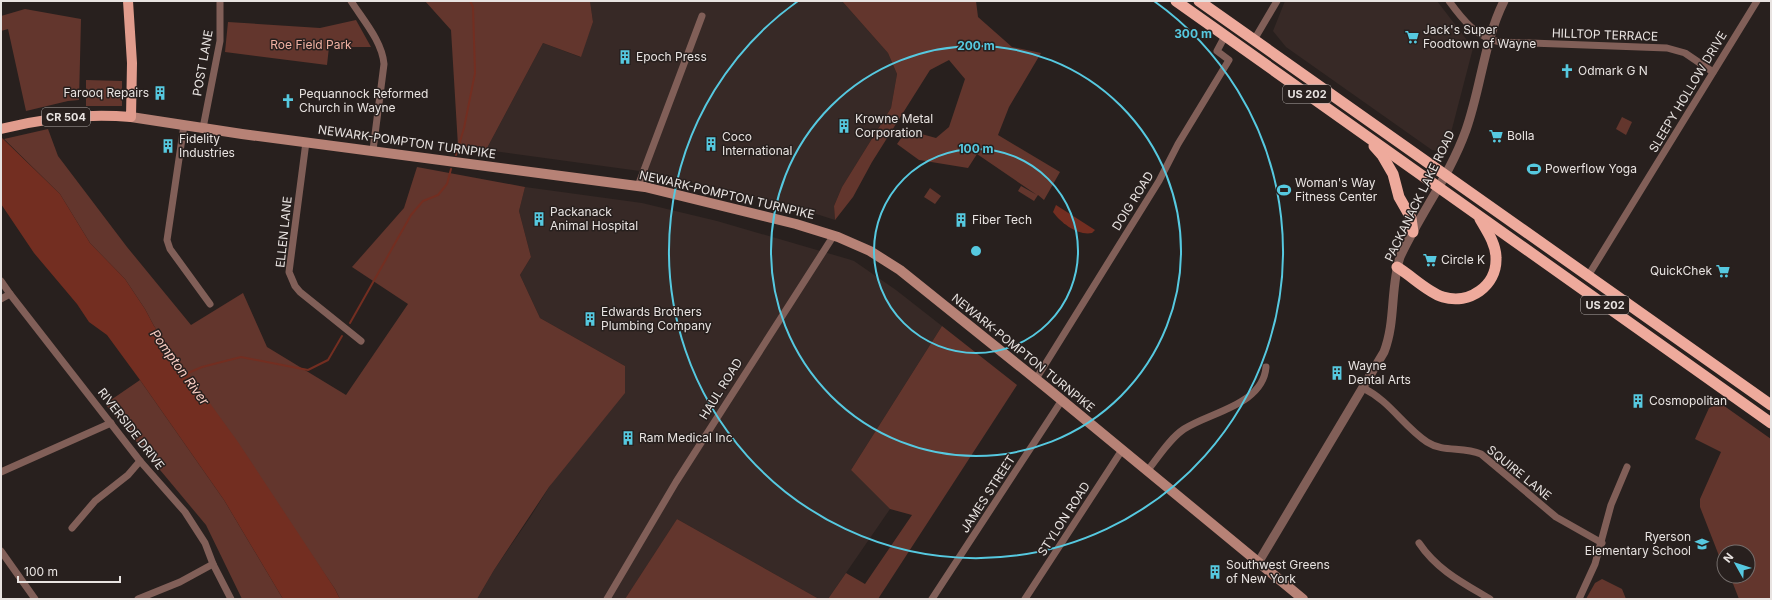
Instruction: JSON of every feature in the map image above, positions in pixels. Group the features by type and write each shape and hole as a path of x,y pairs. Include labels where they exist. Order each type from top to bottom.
{"highway":[{"name":"US 202","path":"1176,1 1771,423"},
{"name":"US 202","path":"1199,1 1771,405"},
{"path":"1362,132 1382,155 1393,174 1399,197 1411,218 1413,232"},
{"path":"1397,267 1442,297 1459,299 1476,294 1490,281 1496,258 1492,240 1478,215"}],"main road":[{"path":"128,1 132,63 131,117"},
{"name":"NEWARK-POMPTON TURNPIKE","path":"2,129 46,119 70,116 100,115 131,117 638,186 705,200 834,235 870,251 900,270 1062,400 1303,599"}],"street":[{"name":"POST LANE","path":"203,128 220,41 220,1"},
{"path":"351,1 378,42 384,57 373,150"},
{"path":"1254,40 1277,1"},
{"path":"1449,1 1479,34 1490,40"},
{"name":"PACKANACK LAKE ROAD","path":"1258,563 1364,388 1384,352 1391,333 1394,285 1397,267 1404,249 1439,187 1466,131 1490,40 1499,10 1504,1"},
{"name":"SLEEPY HOLLOW DRIVE","path":"1588,276 1756,1"},
{"path":"638,186 702,16"},
{"name":"DOIG ROAD","path":"1036,379 1159,181 1182,138 1229,60 1216,51 1225,36"},
{"name":"HILLTOP TERRACE","path":"1490,40 1500,42 1667,48 1686,53 1713,72"},
{"path":"184,125 167,240 168,244 210,304"},
{"name":"ELLEN LANE","path":"306,142 289,272 295,286 300,292 361,341"},
{"name":"HAUL ROAD","path":"607,599 672,488 834,235"},
{"name":"RIVERSIDE DRIVE","path":"1,281 140,461 185,512 196,527 231,599"},
{"path":"1,299 10,294"},
{"path":"1147,471 1183,430 1248,397 1261,384 1266,376 1266,367"},
{"name":"SQUIRE LANE","path":"1364,388 1380,397 1410,427 1428,442 1444,449 1465,449 1480,454 1556,517 1602,543"},
{"name":"JAMES STREET","path":"932,599 1062,400"},
{"path":"1,472 111,423"},
{"name":"STYLON ROAD","path":"1025,599 1122,450"},
{"path":"72,528 95,501 128,475 140,461"},
{"path":"1579,599 1594,569 1611,505 1627,467"},
{"path":"1419,543 1441,569 1490,599"},
{"path":"1,551 35,599"},
{"path":"138,599 180,582 213,564"}],"shaded area":[{"path":"590,1 842,1 888,53 897,74 891,108 842,187 834,206 835,220 785,204 647,172 486,150 543,43 580,57 593,22"},
{"path":"1285,1 1437,1 1473,48 1448,144 1444,149 1439,151 1432,150 1286,47 1273,31"},
{"path":"525,187 642,203 717,221 854,261 896,290 942,326 851,470 890,509 828,599 819,599 677,519 625,599 477,599 625,366 540,318 520,275 531,257 519,211"}],"green space":[{"path":"425,1 590,1 593,22 581,57 543,43 486,150 458,146 451,30"},
{"path":"842,1 976,1 978,17 1012,47 1041,53 1009,107 998,135 1060,172 1044,200 1038,195 1034,201 1018,191 1021,186 1037,195 977,154 968,168 919,160 897,144 907,130 936,138 949,127 965,79 949,60 930,70 872,162 853,197 835,220 834,206 842,187 891,108 897,74 888,53"},
{"path":"25,9 81,19 79,100 68,101 26,111 8,29 1,31 1,16"},
{"name":"Roe Field Park","path":"356,20 371,47 329,47 327,65 225,52 228,22 320,28"},
{"path":"86,80 122,81 122,106 86,106"},
{"path":"1622,117 1632,122 1626,135 1616,129"},
{"path":"48,129 58,156 127,247 191,325 243,293 267,347 346,395 408,304 352,267 404,208 417,167 525,187 519,211 531,257 520,275 540,318 625,366 625,393 549,487 494,570 477,599 340,599 335,589 154,326 145,309 125,279 90,243 60,194 4,139"},
{"path":"930,188 941,196 935,204 924,197"},
{"path":"942,326 1017,385 878,599 828,599 846,573 865,584 912,515 890,509 851,470"},
{"path":"140,380 224,500 283,599 242,599 206,525 105,404"},
{"path":"1720,403 1771,439 1771,599 1739,599 1733,584 1756,584 1756,544 1716,544 1716,548 1700,507 1700,499 1721,452 1695,439 1709,408"},
{"path":"677,519 819,599 625,599"},
{"path":"1602,579 1622,589 1626,599 1586,599 1595,583"}],"water":[{"name":"Pompton River","path":"1,137 60,194 90,243 125,279 145,309 154,326 238,442 335,589 340,599 283,599 224,500 140,380 107,335 89,322 77,304 34,253 1,204"},
{"path":"1056,205 1095,230 1092,233 1081,233 1070,228 1053,212"}],"waterway":[{"path":"456,155 464,128 475,73 473,7 470,1"},
{"path":"350,323 411,215 423,201 438,195 447,184 451,169"},
{"name":"Pompton River","path":"188,373 202,367 241,357 308,370 328,360 342,336"}],"place":[{"name":"Jack's Super Foodtown of Wayne","path":"1412,37"},
{"name":"Epoch Press","path":"625,57"},
{"name":"Odmark G N","path":"1567,71"},
{"name":"Farooq Repairs","path":"160,93"},
{"name":"Pequannock Reformed Church in Wayne","path":"288,101"},
{"name":"Krowne Metal Corporation","path":"844,126"},
{"name":"Bolla","path":"1496,136"},
{"name":"Coco International","path":"711,144"},
{"name":"Fidelity Industries","path":"168,146"},
{"name":"Powerflow Yoga","path":"1534,169"},
{"name":"Woman's Way Fitness Center","path":"1284,190"},
{"name":"Packanack Animal Hospital","path":"539,219"},
{"name":"Fiber Tech","path":"961,220"},
{"name":"Circle K","path":"1430,260"},
{"name":"QuickChek","path":"1723,271"},
{"name":"Edwards Brothers Plumbing Company","path":"590,319"},
{"name":"Wayne Dental Arts","path":"1337,373"},
{"name":"Cosmopolitan","path":"1638,401"},
{"name":"Ram Medical Inc","path":"628,438"},
{"name":"Ryerson Elementary School","path":"1702,544"},
{"name":"Southwest Greens of New York","path":"1215,572"}]}
